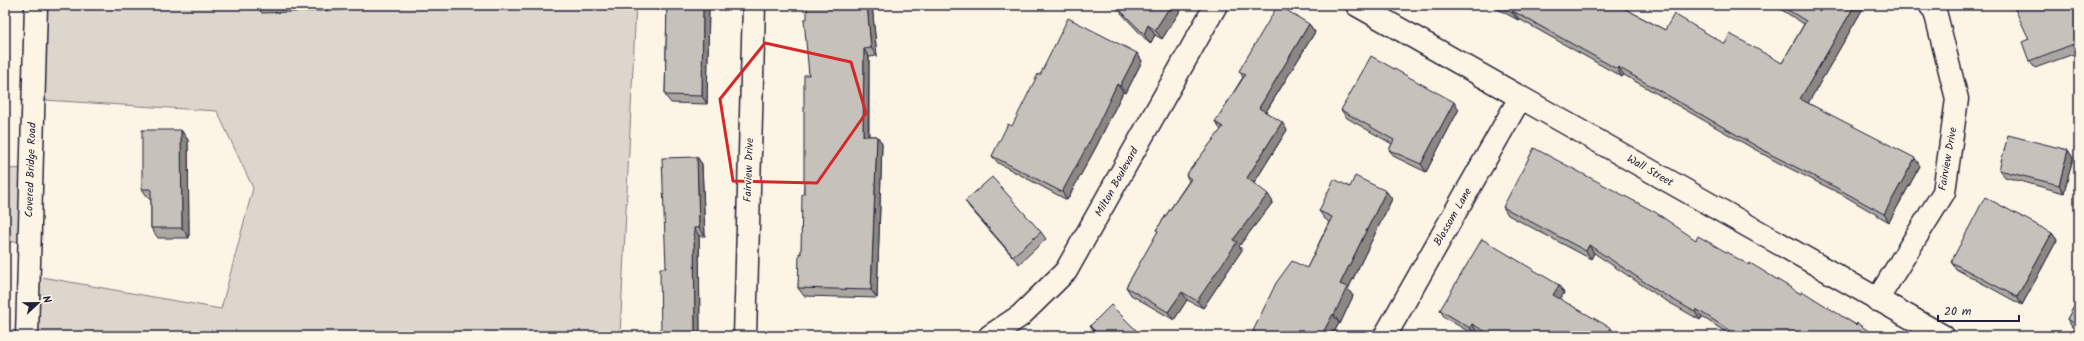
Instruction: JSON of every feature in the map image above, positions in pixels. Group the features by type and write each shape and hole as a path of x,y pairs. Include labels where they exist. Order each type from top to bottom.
{"street":[{"name":"Covered Bridge Road","path":"27,336 36,5"},
{"name":"Fairview Drive","path":"745,336 754,5"},
{"name":"Milton Boulevard","path":"990,336 1020,316 1066,271 1216,5"},
{"name":"Wall Street","path":"1357,5 1943,336"},
{"name":"Fairview Drive","path":"1877,300 1944,192 1957,99 1935,11 1930,5"},
{"name":"Blossom Lane","path":"1385,336 1520,98"}],"highlighted area":[{"path":"765,43 851,62 866,113 817,183 733,181 720,99"}],"shaded area":[{"path":"45,5 636,5 620,336 22,336 25,274 221,309 253,188 217,111 44,100"},
{"path":"32,168 28,240 5,243 5,169"}],"building":[{"path":"667,5 703,5 702,96 665,95"},
{"path":"807,5 867,5 871,48 864,49 863,136 877,136 871,290 798,288 799,253 801,254 802,194 804,194 804,75 809,75 804,19 807,19"},
{"path":"1115,5 1171,5 1155,30 1148,25 1144,34"},
{"path":"1278,5 1309,24 1259,108 1282,122 1247,178 1268,194 1233,240 1237,242 1197,301 1182,292 1168,312 1126,287 1158,231 1156,230 1191,179 1186,175 1223,127 1215,122 1245,75 1239,71"},
{"path":"1498,5 1618,5 1665,30 1674,14 1725,44 1730,34 1782,63 1806,21 1780,5 1855,5 1800,99 1915,158 1884,214 1772,155 1618,67 1617,69 1513,11 1512,13"},
{"path":"2013,5 2079,5 2079,42 2029,61 2022,42 2029,39"},
{"path":"1068,18 1137,53 1120,86 1117,84 1091,139 1062,192 992,156 1008,124 1012,126 1038,74 1040,75"},
{"path":"1371,56 1454,102 1421,164 1389,150 1394,140 1341,110"},
{"path":"142,130 181,130 182,228 151,228 151,189 142,189"},
{"path":"2008,135 2068,150 2059,185 1999,170"},
{"path":"1534,148 1655,212 1696,240 1698,236 1749,265 1750,263 1801,294 1802,291 1856,325 1857,323 1876,336 1739,336 1696,309 1695,312 1658,291 1589,245 1586,251 1503,207"},
{"path":"697,157 699,228 694,228 695,336 661,336 660,268 666,268 662,158"},
{"path":"1355,176 1386,191 1340,284 1347,287 1334,315 1333,314 1321,336 1263,336 1253,331 1276,283 1292,261 1307,268 1332,217 1319,211 1334,179 1350,187"},
{"path":"992,177 1041,232 1013,256 965,201"},
{"path":"1985,197 2052,233 2017,297 1951,262"},
{"path":"1482,239 1559,285 1553,295 1611,328 1606,336 1493,336 1472,324 1470,328 1440,310"},
{"path":"2079,298 2079,326 2067,319"},
{"path":"1111,305 1142,336 1100,336 1090,326"}]}
